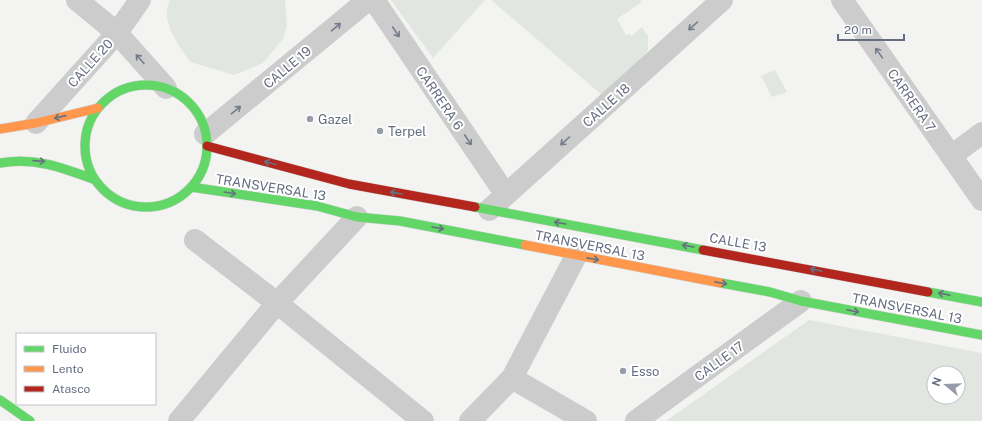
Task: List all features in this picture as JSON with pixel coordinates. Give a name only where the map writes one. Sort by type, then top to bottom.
[{"type":"main road","points":[[147,85],[166,88],[180,96],[192,106],[200,119],[206,140],[203,168],[191,187],[177,199],[159,206],[140,208],[122,203],[106,193],[93,179],[86,162],[84,143],[88,125],[98,108],[112,96],[129,88],[147,85]]},
{"type":"main road","points":[[0,129],[36,123],[98,108]]},
{"type":"main road","name":"TRANSVERSAL 13","points":[[206,140],[349,184],[490,210]]},
{"type":"main road","points":[[0,163],[13,160],[44,161],[93,179]]},
{"type":"main road","name":"TRANSVERSAL 13","points":[[191,187],[317,206],[357,217],[400,221],[576,256],[770,292],[801,301],[982,335]]},
{"type":"main road","name":"CALLE 13","points":[[490,210],[982,302]]},
{"type":"main road","points":[[0,400],[30,421]]},
{"type":"street","points":[[77,0],[117,33],[166,88]]},
{"type":"street","name":"CALLE 20","points":[[36,123],[117,33],[140,0]]},
{"type":"street","name":"CALLE 19","points":[[206,140],[368,0]]},
{"type":"street","name":"CARRERA 6","points":[[374,0],[506,195]]},
{"type":"street","name":"CALLE 18","points":[[490,210],[722,0]]},
{"type":"street","name":"CARRERA 7","points":[[842,0],[982,200]]},
{"type":"street","points":[[951,156],[982,134]]},
{"type":"street","points":[[179,421],[277,303],[357,217]]},
{"type":"street","points":[[195,240],[277,303],[422,421]]},
{"type":"street","points":[[470,421],[512,378],[576,256]]},
{"type":"street","name":"CALLE 17","points":[[636,421],[801,301]]},
{"type":"street","points":[[512,378],[586,421]]},
{"type":"shaded area","points":[[170,0],[285,0],[287,25],[283,39],[263,63],[234,75],[190,62],[176,40],[169,25],[167,8]]},
{"type":"shaded area","points":[[391,0],[485,0],[433,58]]},
{"type":"shaded area","points":[[491,0],[641,0],[642,2],[617,19],[626,35],[629,34],[631,36],[642,27],[648,36],[648,51],[603,96]]},
{"type":"shaded area","points":[[775,70],[787,92],[772,97],[761,76]]},
{"type":"shaded area","points":[[809,320],[982,353],[982,421],[666,421]]},
{"type":"traffic: fast","points":[[146,85],[158,86],[169,90],[180,95],[189,103],[197,112],[202,123],[206,134],[207,146],[206,158],[202,169],[197,180],[189,189],[180,197],[169,202],[158,206],[146,207],[134,206],[123,202],[112,197],[103,189],[95,180],[90,169],[86,158],[85,146],[86,134],[90,123],[95,112],[103,103],[112,95],[123,90],[134,86],[146,85]]},
{"type":"traffic: fast","points":[[0,163],[12,161],[36,162],[58,167],[93,179]]},
{"type":"traffic: fast","points":[[191,187],[317,206],[357,217],[400,221],[525,245]]},
{"type":"traffic: fast","points":[[475,207],[703,250]]},
{"type":"traffic: fast","points":[[721,283],[770,292],[801,301],[982,335]]},
{"type":"traffic: fast","points":[[928,292],[982,302]]},
{"type":"traffic: fast","points":[[0,400],[30,421]]},
{"type":"traffic: slow","points":[[0,129],[36,123],[98,108]]},
{"type":"traffic: slow","points":[[525,245],[721,283]]},
{"type":"traffic: jam","points":[[207,146],[349,184],[475,207]]},
{"type":"traffic: jam","points":[[703,250],[928,292]]},
{"type":"place","name":"Gazel","points":[[310,119]]},
{"type":"place","name":"Terpel","points":[[380,131]]},
{"type":"place","name":"Esso","points":[[623,371]]}]
